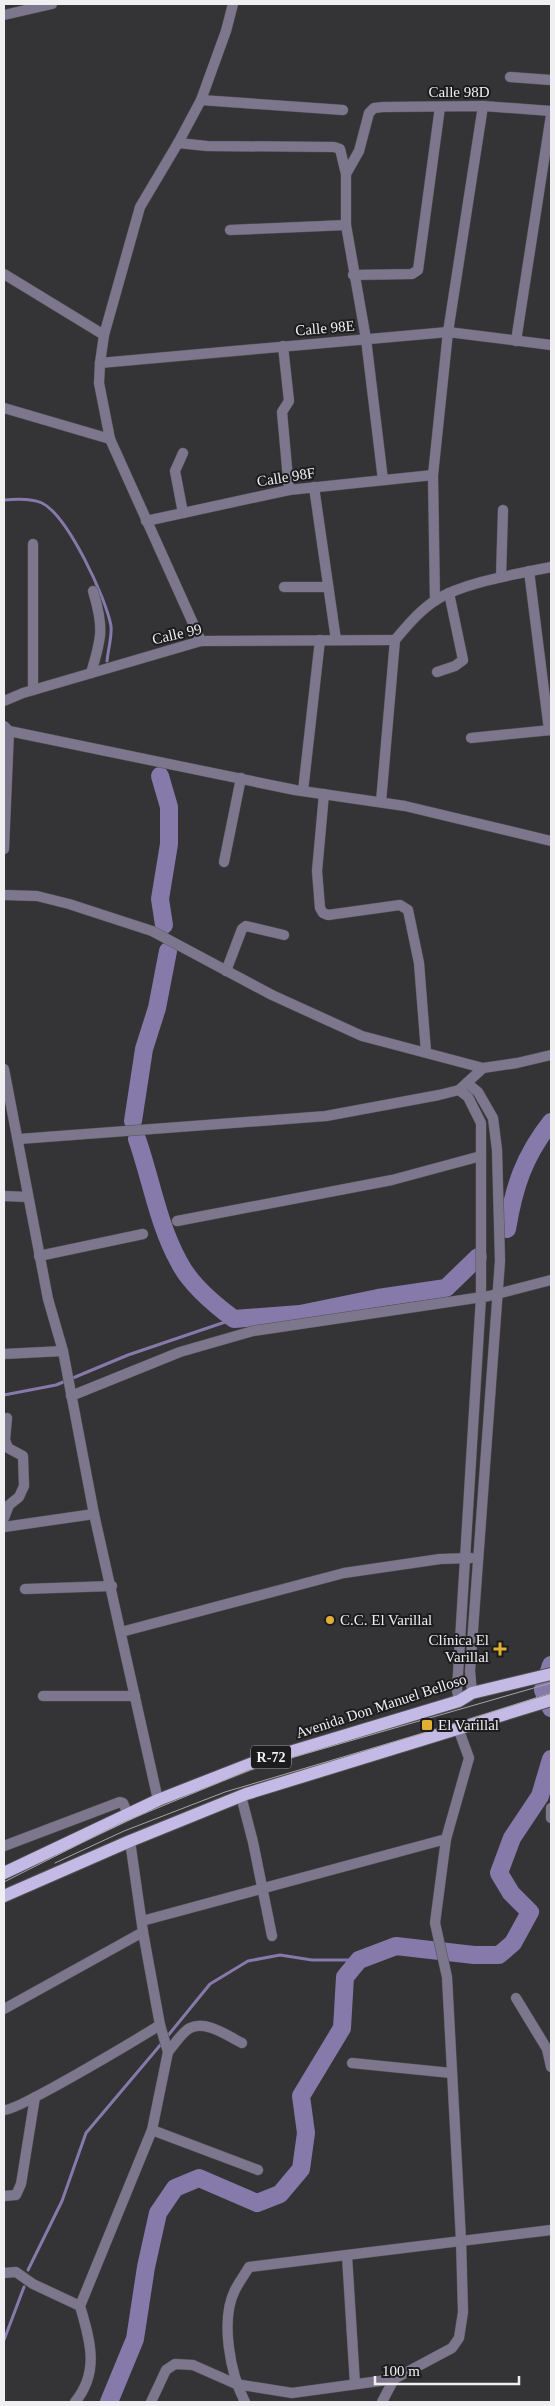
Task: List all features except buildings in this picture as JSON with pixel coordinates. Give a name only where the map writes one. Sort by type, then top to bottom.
[{"type":"main road","name":"Avenida Don Manuel Belloso","points":[[4,1873],[158,1800],[250,1764],[459,1701],[472,1694],[550,1674]]},
{"type":"main road","name":"R-72","points":[[4,1896],[130,1840],[241,1796],[551,1700]]},
{"type":"street","points":[[4,16],[52,4]]},
{"type":"street","points":[[200,641],[110,439],[100,383],[100,363],[104,335],[140,207],[201,100],[226,31],[233,4]]},
{"type":"street","points":[[510,77],[551,80]]},
{"type":"street","points":[[201,100],[343,110]]},
{"type":"street","points":[[435,601],[433,475],[448,332],[483,106]]},
{"type":"street","name":"Calle 98D","points":[[346,174],[358,151],[369,113],[374,108],[483,106],[551,111]]},
{"type":"street","points":[[353,275],[412,274],[418,270],[440,107]]},
{"type":"street","points":[[516,341],[551,115]]},
{"type":"street","points":[[178,143],[208,146],[334,147],[340,149],[346,174],[346,224],[353,275],[366,339],[383,480]]},
{"type":"street","points":[[230,230],[346,224]]},
{"type":"street","points":[[4,274],[104,335]]},
{"type":"street","name":"Calle 98E","points":[[100,363],[448,332],[551,345]]},
{"type":"street","points":[[283,346],[289,401],[282,412],[289,490]]},
{"type":"street","points":[[4,408],[110,439]]},
{"type":"street","points":[[183,453],[175,471],[183,513]]},
{"type":"street","name":"Calle 98F","points":[[146,521],[289,490],[433,475]]},
{"type":"street","points":[[314,487],[336,640]]},
{"type":"street","points":[[501,577],[503,510]]},
{"type":"street","points":[[33,544],[33,690]]},
{"type":"street","points":[[381,802],[395,640],[410,623],[435,601],[449,593],[501,577],[551,567]]},
{"type":"street","points":[[471,738],[550,730],[529,571]]},
{"type":"street","points":[[284,587],[328,587]]},
{"type":"street","points":[[91,673],[101,642],[101,619],[92,591]]},
{"type":"street","points":[[437,672],[455,666],[463,660],[449,593]]},
{"type":"street","points":[[303,791],[320,640]]},
{"type":"street","name":"Calle 99","points":[[4,701],[33,690],[200,641],[395,640]]},
{"type":"street","points":[[4,849],[7,729],[303,791],[404,806],[551,841]]},
{"type":"street","points":[[224,862],[241,778]]},
{"type":"street","points":[[324,794],[317,871],[320,908],[323,913],[328,915],[400,905],[408,910],[419,963],[426,1052]]},
{"type":"street","points":[[4,895],[37,896],[69,904],[152,931],[272,995],[362,1036],[483,1068],[517,1064],[551,1055]]},
{"type":"street","points":[[226,970],[242,929],[246,926],[284,934]]},
{"type":"street","points":[[19,1139],[326,1116],[463,1086],[483,1068]]},
{"type":"street","points":[[4,1069],[19,1139],[48,1299],[63,1351],[94,1514],[112,1586],[158,1800]]},
{"type":"street","points":[[459,1701],[457,1690],[482,1297],[481,1123],[463,1086]]},
{"type":"street","points":[[463,1086],[478,1092],[493,1118],[499,1196],[498,1293],[477,1557],[470,1671],[472,1694]]},
{"type":"street","points":[[4,1124],[15,1124]]},
{"type":"street","points":[[177,1221],[392,1180],[481,1156]]},
{"type":"street","points":[[4,1196],[28,1196]]},
{"type":"street","points":[[39,1256],[142,1234]]},
{"type":"street","points":[[71,1396],[180,1352],[253,1331],[482,1297],[551,1280]]},
{"type":"street","points":[[4,1354],[63,1351]]},
{"type":"street","points":[[4,1518],[10,1505],[19,1497],[24,1486],[23,1456],[8,1448],[5,1440],[7,1418]]},
{"type":"street","points":[[4,1527],[94,1514]]},
{"type":"street","points":[[121,1632],[344,1573],[440,1559],[477,1557]]},
{"type":"street","points":[[25,1589],[112,1586]]},
{"type":"street","points":[[43,1696],[135,1696]]},
{"type":"street","points":[[151,2402],[166,2370],[175,2364],[193,2365],[236,2384],[292,2393],[394,2379],[452,2348],[459,2338],[463,2312],[461,2240],[447,1977],[435,1923],[446,1839],[469,1758],[458,1728]]},
{"type":"street","points":[[241,1796],[272,1936]]},
{"type":"street","points":[[4,1846],[120,1802],[123,1803],[128,1814]]},
{"type":"street","points":[[551,1808],[551,1818]]},
{"type":"street","points":[[142,1921],[446,1839]]},
{"type":"street","points":[[74,2402],[80,2396],[90,2368],[91,2340],[80,2306],[152,2130],[167,2049],[143,1932],[130,1840]]},
{"type":"street","points":[[4,2009],[143,1932]]},
{"type":"street","points":[[516,1998],[547,2049],[551,2067]]},
{"type":"street","points":[[167,2049],[189,2028],[197,2026],[209,2027],[242,2043]]},
{"type":"street","points":[[4,2110],[9,2110],[35,2097],[162,2029]]},
{"type":"street","points":[[352,2063],[451,2073]]},
{"type":"street","points":[[4,2196],[16,2195],[21,2184],[35,2097]]},
{"type":"street","points":[[152,2130],[258,2170]]},
{"type":"street","points":[[245,2402],[236,2384],[227,2326],[234,2291],[249,2266],[347,2256],[551,2230]]},
{"type":"street","points":[[347,2256],[355,2384]]},
{"type":"street","points":[[4,2272],[16,2272],[33,2284],[80,2306]]},
{"type":"street","points":[[382,2402],[394,2379]]},
{"type":"waterway","points":[[4,500],[18,499],[42,503],[52,511],[74,540],[94,578],[108,613],[111,630],[107,661]]},
{"type":"waterway","points":[[160,776],[169,807],[169,844],[160,899],[164,925]]},
{"type":"waterway","points":[[133,1121],[144,1049],[157,1008],[168,951]]},
{"type":"waterway","points":[[507,1229],[513,1199],[522,1172],[534,1147],[551,1122]]},
{"type":"waterway","points":[[137,1139],[160,1217],[179,1262],[196,1286],[234,1319],[300,1314],[378,1298],[446,1288],[478,1257]]},
{"type":"waterway","points":[[4,1395],[56,1385],[128,1355],[234,1319]]},
{"type":"waterway","points":[[551,1665],[543,1690],[551,1708]]},
{"type":"waterway","points":[[109,2402],[135,2339],[146,2267],[158,2213],[175,2188],[199,2178],[257,2203],[280,2194],[301,2169],[306,2133],[301,2096],[342,2028],[345,1977],[359,1960],[396,1946],[474,1955],[499,1955],[513,1943],[530,1912],[511,1893],[499,1873],[512,1838],[540,1796],[551,1759]]},
{"type":"waterway","points":[[166,2038],[210,1984],[248,1961],[280,1955],[312,1960],[359,1960]]},
{"type":"waterway","points":[[28,2270],[62,2201],[86,2133],[162,2043]]},
{"type":"waterway","points":[[4,2340],[24,2287]]},
{"type":"tram line","points":[[4,1882],[119,1824],[249,1770],[551,1683]]},
{"type":"tram line","points":[[55,1863],[124,1831],[225,1792],[464,1721],[551,1693]]},
{"type":"place","name":"C.C. El Varillal","points":[[330,1620]]},
{"type":"place","name":"Clínica El Varillal","points":[[500,1649]]},
{"type":"place","name":"El Varillal","points":[[427,1725]]}]
